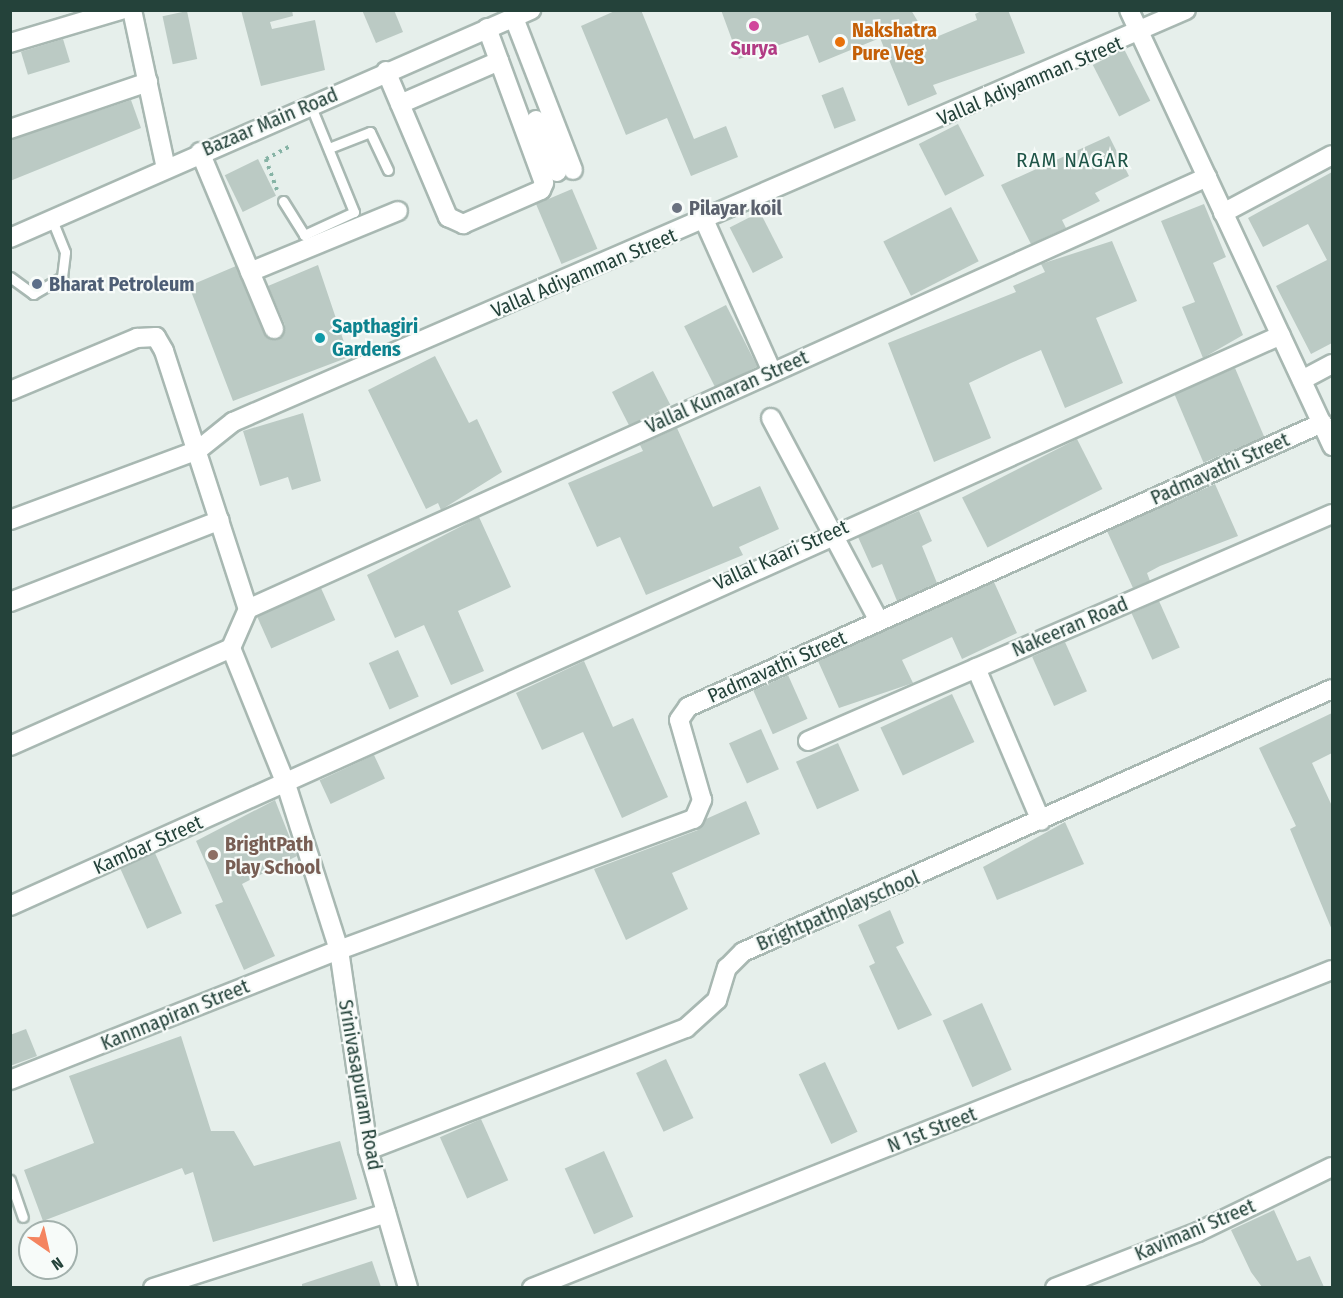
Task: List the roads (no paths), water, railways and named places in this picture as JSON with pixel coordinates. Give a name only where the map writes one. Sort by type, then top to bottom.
[{"type":"street","points":[[10,43],[122,10]]},
{"type":"street","points":[[132,10],[166,168]]},
{"type":"street","points":[[1129,10],[1332,446]]},
{"type":"street","name":"Vallal Adiyamman Street","points":[[10,520],[198,450],[233,422],[1140,34],[1186,10]]},
{"type":"street","points":[[386,71],[448,217],[464,224],[541,190],[544,183],[500,61],[507,20]]},
{"type":"street","points":[[507,20],[565,171]]},
{"type":"street","name":"Bazaar Main Road","points":[[10,238],[200,152],[507,20]]},
{"type":"street","points":[[400,104],[500,61]]},
{"type":"street","points":[[10,129],[147,82]]},
{"type":"street","points":[[200,152],[274,329]]},
{"type":"street","points":[[1224,213],[1332,155]]},
{"type":"street","name":"Vallal Kumaran Street","points":[[248,609],[1207,177]]},
{"type":"street","points":[[250,272],[398,211]]},
{"type":"street","points":[[705,222],[772,372]]},
{"type":"street","name":"Vallal Kaari Street","points":[[285,784],[831,533],[1281,334]]},
{"type":"street","points":[[10,391],[137,338],[156,337],[198,450],[248,609],[231,648],[10,746]]},
{"type":"street","points":[[1302,380],[1332,364]]},
{"type":"street","points":[[771,418],[879,621]]},
{"type":"street","name":"Padmavathi Street","points":[[339,950],[694,819],[702,800],[679,720],[682,712],[879,621],[1322,423]]},
{"type":"street","name":"Nakeeran Road","points":[[808,741],[1332,514]]},
{"type":"street","points":[[10,602],[220,520]]},
{"type":"street","name":"Srinivasapuram Road","points":[[231,648],[285,784],[339,950],[368,1150],[408,1287]]},
{"type":"street","points":[[976,668],[1041,821]]},
{"type":"street","name":"Brightpathplayschool","points":[[368,1150],[686,1028],[717,1000],[728,968],[743,952],[1041,821],[1332,689]]},
{"type":"street","name":"Kambar Street","points":[[10,906],[285,784]]},
{"type":"street","name":"Kannnapiran Street","points":[[10,1080],[339,950]]},
{"type":"street","name":"N 1st Street","points":[[531,1287],[1332,970]]},
{"type":"street","name":"Kavimani Street","points":[[1055,1287],[1198,1232],[1332,1167]]},
{"type":"street","points":[[153,1287],[386,1213]]},
{"type":"lane","points":[[283,201],[304,235],[354,212],[310,104]]},
{"type":"lane","points":[[329,148],[370,132],[388,170]]},
{"type":"lane","points":[[10,277],[33,294],[62,277],[65,252],[52,219]]},
{"type":"lane","points":[[10,1180],[23,1217]]},
{"type":"place","name":"Surya","points":[[754,26]]},
{"type":"place","name":"Nakshatra Pure Veg","points":[[840,42]]},
{"type":"place","name":"Pilayar koil","points":[[677,208]]},
{"type":"place","name":"Bharat Petroleum","points":[[37,284]]},
{"type":"place","name":"Sapthagiri Gardens","points":[[320,338]]},
{"type":"place","name":"BrightPath Play School","points":[[213,855]]},
{"type":"district","name":"RAM NAGAR","points":[[1073,160]]}]
